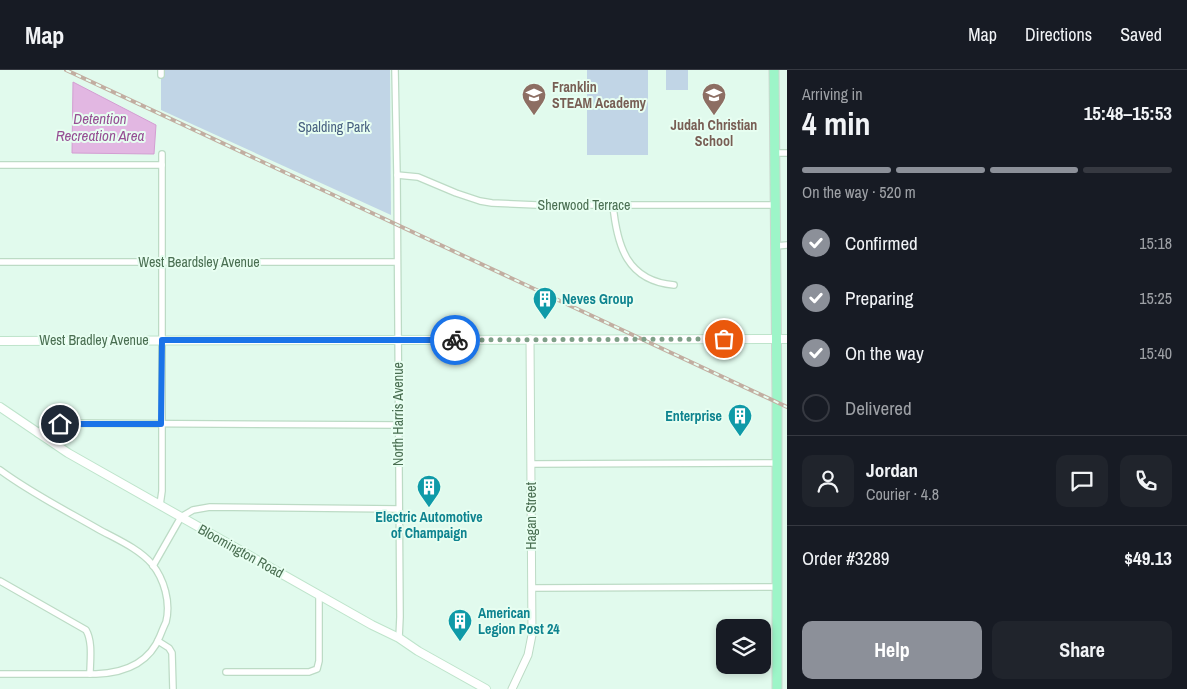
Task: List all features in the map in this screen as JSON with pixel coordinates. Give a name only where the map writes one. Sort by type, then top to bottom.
[{"type":"main road","points":[[774,70],[777,339],[777,689]]},
{"type":"main road","name":"West Bradley Avenue","points":[[0,341],[787,339]]},
{"type":"main road","name":"Bloomington Road","points":[[0,407],[68,453],[372,625],[399,638],[486,689]]},
{"type":"street","name":"North Harris Avenue","points":[[395,70],[399,638]]},
{"type":"street","points":[[775,153],[787,154]]},
{"type":"street","points":[[160,505],[162,491],[162,154]]},
{"type":"street","points":[[0,165],[162,165]]},
{"type":"street","name":"Sherwood Terrace","points":[[397,175],[418,177],[456,193],[492,203],[537,205],[776,205]]},
{"type":"street","points":[[613,205],[615,228],[628,260],[649,280],[661,284],[674,285]]},
{"type":"street","points":[[776,246],[787,245]]},
{"type":"street","name":"West Beardsley Avenue","points":[[0,262],[397,262]]},
{"type":"street","name":"Hagan Street","points":[[512,689],[531,646],[530,339]]},
{"type":"street","points":[[38,434],[43,428],[51,424],[398,425]]},
{"type":"street","points":[[531,464],[777,463]]},
{"type":"street","points":[[0,470],[35,494],[136,551],[153,566],[163,583],[167,602],[166,621],[158,641],[143,658],[128,668],[111,673],[90,674],[0,674]]},
{"type":"street","points":[[153,566],[181,517],[193,510],[210,507],[399,509]]},
{"type":"street","points":[[0,581],[86,630],[90,640],[90,674]]},
{"type":"street","points":[[532,588],[777,587]]},
{"type":"street","points":[[226,672],[309,672],[317,669],[319,661],[319,595]]},
{"type":"street","points":[[158,641],[169,648],[172,653],[173,689]]},
{"type":"green space","name":"Spalding Park","points":[[161,70],[390,70],[391,215],[161,110]]},
{"type":"green space","points":[[587,70],[648,70],[648,155],[587,155]]},
{"type":"green space","points":[[666,70],[688,70],[688,90],[666,90]]},
{"type":"water","name":"Detention Recreation Area","points":[[73,82],[156,125],[154,154],[72,153]]},
{"type":"railway","points":[[66,70],[787,407]]},
{"type":"way so far","points":[[455,340],[724,339]]},
{"type":"place","name":"Franklin STEAM Academy","points":[[534,116]]},
{"type":"place","name":"Judah Christian School","points":[[714,116]]},
{"type":"place","name":"Neves Group","points":[[545,320]]},
{"type":"place","name":"Enterprise","points":[[740,437]]},
{"type":"place","name":"Electric Automotive of Champaign","points":[[429,508]]},
{"type":"place","name":"American Legion Post 24","points":[[460,642]]},
{"type":"route","points":[[60,424],[161,424],[162,340],[455,340]]}]
